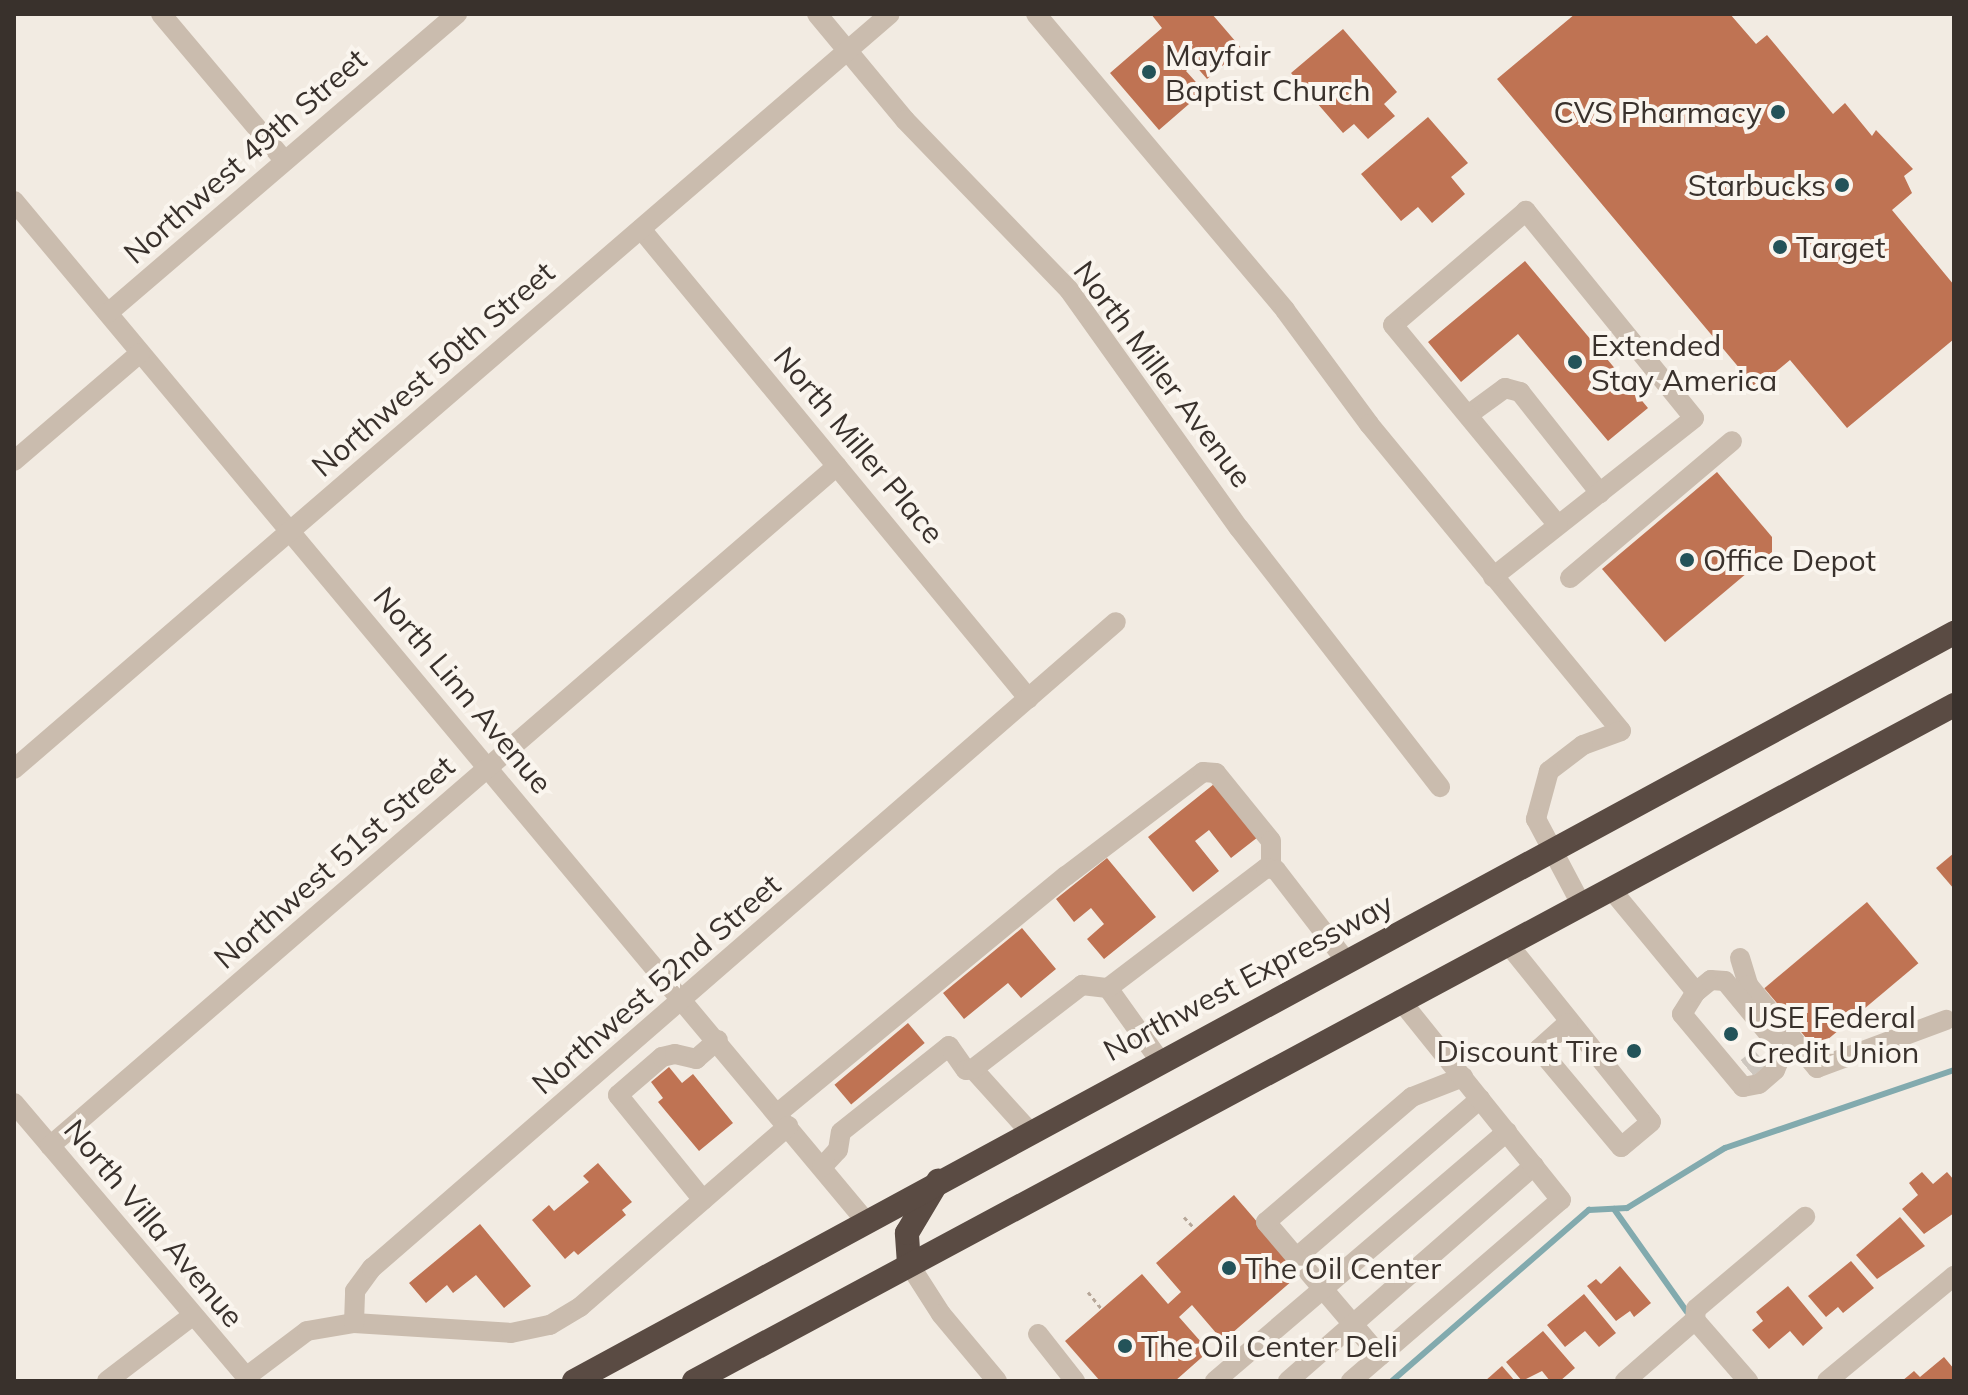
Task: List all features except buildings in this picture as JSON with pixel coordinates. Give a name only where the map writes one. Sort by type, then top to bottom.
[{"type":"highway","name":"Northwest Expressway","points":[[574,1381],[864,1219],[1954,633]]},
{"type":"highway","points":[[694,1381],[1954,705]]},
{"type":"highway","points":[[909,1264],[907,1233],[939,1179]]},
{"type":"street","points":[[161,14],[285,161]]},
{"type":"street","name":"Northwest 49th Street","points":[[108,313],[457,14]]},
{"type":"street","name":"North Miller Avenue","points":[[817,14],[935,152],[1069,290],[1239,528],[1440,787]]},
{"type":"street","name":"Northwest 50th Street","points":[[14,769],[890,14]]},
{"type":"street","points":[[1036,14],[1233,251],[1493,577],[1621,731],[1583,745],[1549,771],[1536,819],[1581,904]]},
{"type":"street","name":"North Linn Avenue","points":[[14,201],[685,999],[864,1219]]},
{"type":"street","points":[[1493,577],[1694,418],[1526,211],[1393,325],[1558,525]]},
{"type":"street","name":"North Miller Place","points":[[641,229],[1029,699]]},
{"type":"street","points":[[14,461],[140,353]]},
{"type":"street","points":[[1468,415],[1505,388],[1520,392],[1600,493]]},
{"type":"street","points":[[1570,578],[1732,441]]},
{"type":"street","name":"Northwest 51st Street","points":[[50,1146],[837,466]]},
{"type":"street","name":"Northwest 52nd Street","points":[[354,1323],[355,1291],[372,1268],[1116,622]]},
{"type":"street","points":[[248,1379],[307,1331],[354,1323],[511,1333],[550,1325],[580,1307],[703,1200],[783,1119],[1066,876],[1203,772],[1216,773],[1271,841],[1271,868],[1346,961]]},
{"type":"street","points":[[822,1167],[838,1150],[841,1132],[949,1046],[966,1070],[973,1069],[1082,985],[1108,988],[1271,868]]},
{"type":"street","points":[[1610,888],[1696,992]]},
{"type":"street","points":[[1508,944],[1568,1023],[1651,1122],[1621,1147],[1539,1049],[1568,1023]]},
{"type":"street","points":[[1740,958],[1748,985],[1817,1068],[1946,1020]]},
{"type":"street","points":[[1711,980],[1725,981],[1783,1051],[1775,1070],[1759,1084],[1750,1071],[1682,1014],[1696,992],[1711,980]]},
{"type":"street","points":[[1108,988],[1160,1061]]},
{"type":"street","points":[[1351,1381],[1561,1200],[1400,1000]]},
{"type":"street","points":[[703,1200],[618,1095],[662,1057],[675,1054],[696,1059],[718,1040]]},
{"type":"street","points":[[1750,1071],[1783,1051]]},
{"type":"street","points":[[973,1069],[1029,1131]]},
{"type":"street","points":[[1380,1356],[1266,1222],[1412,1097],[1463,1077]]},
{"type":"street","points":[[1297,1257],[1480,1099]]},
{"type":"street","name":"North Villa Avenue","points":[[17,1111],[248,1379]]},
{"type":"street","points":[[1215,1381],[1507,1132]]},
{"type":"street","points":[[1288,1381],[1534,1166]]},
{"type":"street","points":[[1625,1381],[1695,1320],[1696,1309],[1805,1217]]},
{"type":"street","points":[[909,1264],[941,1314],[997,1381]]},
{"type":"street","points":[[1827,1381],[1954,1276]]},
{"type":"street","points":[[107,1381],[192,1316]]},
{"type":"street","points":[[1695,1320],[1748,1381]]},
{"type":"street","points":[[1038,1334],[1075,1381]]},
{"type":"path","points":[[1184,1217],[1195,1229]]},
{"type":"path","points":[[1088,1292],[1102,1309]]},
{"type":"waterway","points":[[1392,1381],[1589,1210],[1627,1208],[1725,1148],[1954,1070]]},
{"type":"waterway","points":[[1614,1209],[1687,1312]]},
{"type":"tunnel","points":[[1747,1068],[1760,1057]]},
{"type":"place","name":"Mayfair Baptist Church","points":[[1149,72]]},
{"type":"place","name":"CVS Pharmacy","points":[[1778,112]]},
{"type":"place","name":"Starbucks","points":[[1842,185]]},
{"type":"place","name":"Target","points":[[1780,247]]},
{"type":"place","name":"Extended Stay America","points":[[1575,362]]},
{"type":"place","name":"Office Depot","points":[[1687,560]]},
{"type":"place","name":"USE Federal Credit Union","points":[[1731,1034]]},
{"type":"place","name":"Discount Tire","points":[[1634,1051]]},
{"type":"place","name":"The Oil Center","points":[[1229,1268]]},
{"type":"place","name":"The Oil Center Deli","points":[[1125,1346]]}]
